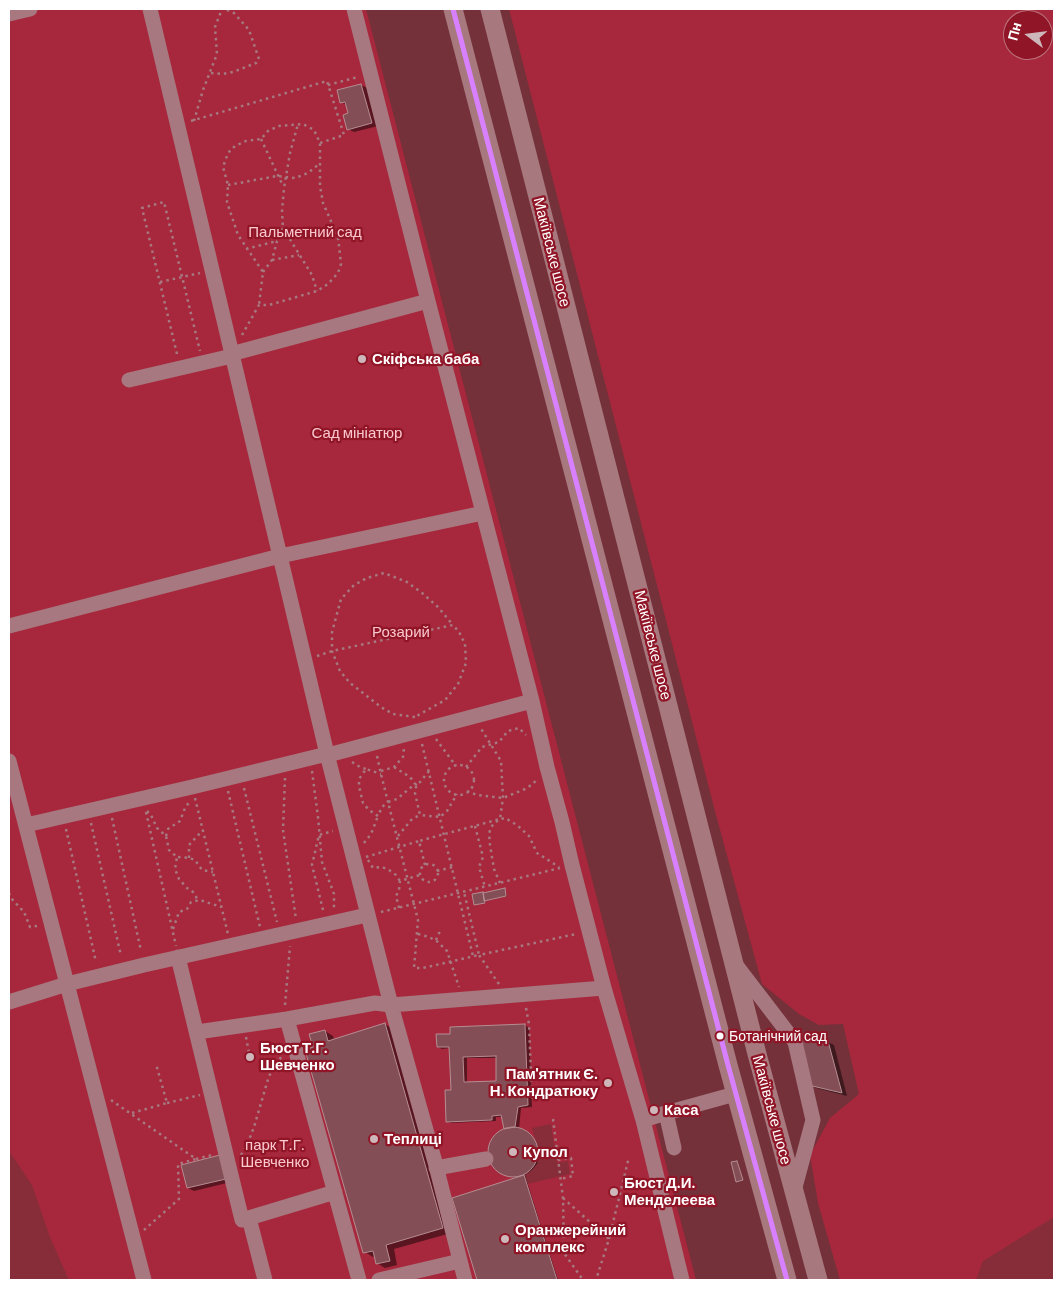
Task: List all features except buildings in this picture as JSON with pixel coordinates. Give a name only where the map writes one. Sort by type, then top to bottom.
[{"type":"main road","name":"Макіївське шосе","points":[[453,9],[736,1094],[787,1280]]},
{"type":"main road","name":"Макіївське шосе","points":[[490,9],[734,962],[818,1280]]},
{"type":"street","points":[[9,14],[30,9]]},
{"type":"street","points":[[150,9],[346,828],[359,860],[367,915],[436,1165],[465,1280]]},
{"type":"street","points":[[354,9],[532,701],[542,781],[562,822],[566,867],[589,931],[643,1120],[682,1280]]},
{"type":"street","points":[[129,380],[203,363],[428,301]]},
{"type":"street","points":[[9,626],[280,556],[483,512]]},
{"type":"street","points":[[26,824],[109,806],[145,804],[193,792],[225,778],[397,737],[421,725],[471,717],[532,701]]},
{"type":"street","points":[[9,761],[144,1280]]},
{"type":"street","points":[[11,999],[326,922],[367,915]]},
{"type":"street","points":[[178,957],[242,1220],[335,1192]]},
{"type":"street","points":[[734,962],[794,1042],[813,1120],[794,1191]]},
{"type":"street","points":[[197,1032],[285,1019],[375,1002],[391,1005],[604,988]]},
{"type":"street","points":[[285,1019],[359,1280]]},
{"type":"street","points":[[643,1120],[736,1094]]},
{"type":"street","points":[[666,1113],[674,1148]]},
{"type":"street","points":[[436,1165],[486,1159]]},
{"type":"street","points":[[249,1218],[265,1280]]},
{"type":"street","points":[[379,1280],[460,1261]]},
{"type":"path","points":[[194,121],[203,90],[217,54],[215,27],[224,9],[234,13],[249,30],[259,59],[256,64],[233,72],[211,73]]},
{"type":"path","points":[[328,85],[370,74]]},
{"type":"path","points":[[178,126],[327,81],[344,135],[320,143]]},
{"type":"path","points":[[298,124],[284,188],[283,228],[312,275],[317,291]]},
{"type":"path","points":[[259,305],[269,305],[317,291],[328,284],[338,273],[341,264],[338,236],[323,203],[320,186],[320,143],[314,130],[303,124],[279,126],[268,131],[261,139],[246,141],[235,146],[228,153],[223,167],[228,185],[227,202],[238,236],[263,272]]},
{"type":"path","points":[[261,139],[284,188]]},
{"type":"path","points":[[228,185],[277,176],[295,178],[308,174],[319,164]]},
{"type":"path","points":[[181,368],[142,208],[164,202],[203,363]]},
{"type":"path","points":[[232,355],[259,305],[263,272],[272,260],[283,228]]},
{"type":"path","points":[[246,249],[277,241]]},
{"type":"path","points":[[272,260],[299,255]]},
{"type":"path","points":[[160,282],[212,270]]},
{"type":"path","points":[[421,725],[458,684],[466,663],[465,644],[459,632],[438,607],[407,582],[384,573],[367,578],[354,585],[341,599],[332,632],[332,651],[340,671],[381,707],[421,725],[456,766]]},
{"type":"path","points":[[332,651],[453,625]]},
{"type":"path","points":[[471,717],[485,734],[502,761],[503,798],[500,818],[493,824],[489,833],[494,869],[500,883]]},
{"type":"path","points":[[421,725],[440,817],[473,956]]},
{"type":"path","points":[[466,767],[482,747],[499,742],[508,731],[519,728],[529,741]]},
{"type":"path","points":[[378,816],[363,803],[359,779],[366,769],[381,772],[394,767],[403,758],[404,748],[397,737]]},
{"type":"path","points":[[374,743],[418,920],[414,968],[423,968],[589,931]]},
{"type":"path","points":[[311,757],[322,862],[334,894],[334,906],[326,922]]},
{"type":"path","points":[[282,764],[285,777],[282,830],[289,932],[285,1019]]},
{"type":"path","points":[[467,791],[473,781],[471,771],[466,767],[456,766],[449,768],[444,781],[448,790],[457,794],[467,791],[477,795],[503,798],[542,781],[534,772]]},
{"type":"path","points":[[394,767],[416,784]]},
{"type":"path","points":[[359,860],[363,844],[371,834],[382,807],[388,802],[397,799],[430,771]]},
{"type":"path","points":[[241,775],[289,932]]},
{"type":"path","points":[[225,778],[263,938]]},
{"type":"path","points":[[416,784],[415,794],[420,815]]},
{"type":"path","points":[[193,792],[230,945]]},
{"type":"path","points":[[193,792],[180,821],[168,829],[166,836],[169,850],[177,857],[195,860],[202,870],[213,872]]},
{"type":"path","points":[[397,837],[412,819],[420,815],[432,818],[440,817],[447,811],[457,794]]},
{"type":"path","points":[[145,804],[157,828],[166,836]]},
{"type":"path","points":[[145,804],[178,957]]},
{"type":"path","points":[[109,806],[144,965]]},
{"type":"path","points":[[89,811],[124,970]]},
{"type":"path","points":[[63,817],[100,976]]},
{"type":"path","points":[[359,860],[399,846],[505,818],[517,824],[529,836],[537,853],[566,867]]},
{"type":"path","points":[[474,826],[483,857],[478,867],[485,887]]},
{"type":"path","points":[[319,835],[346,828]]},
{"type":"path","points":[[189,858],[189,846],[203,830]]},
{"type":"path","points":[[319,835],[312,865],[326,922]]},
{"type":"path","points":[[420,841],[425,865]]},
{"type":"path","points":[[177,857],[176,869],[179,880],[193,892],[198,900]]},
{"type":"path","points":[[359,860],[371,862],[373,868],[382,867],[396,875],[400,881],[396,896],[400,908]]},
{"type":"path","points":[[420,875],[424,880],[432,882],[436,879],[437,871],[434,866],[425,865]]},
{"type":"path","points":[[420,875],[425,865]]},
{"type":"path","points":[[437,871],[453,867]]},
{"type":"path","points":[[367,915],[566,867]]},
{"type":"path","points":[[400,881],[420,875]]},
{"type":"path","points":[[464,892],[479,955],[507,995]]},
{"type":"path","points":[[9,893],[10,897],[24,912],[30,928],[51,922]]},
{"type":"path","points":[[172,931],[179,912],[187,909],[191,902],[198,900],[221,906]]},
{"type":"path","points":[[436,940],[439,933]]},
{"type":"path","points":[[418,934],[436,940],[447,951],[463,998]]},
{"type":"path","points":[[523,995],[529,1024],[532,1099]]},
{"type":"path","points":[[229,1165],[238,1160],[247,1145],[269,1076],[276,1062],[293,1042]]},
{"type":"path","points":[[156,1064],[167,1104]]},
{"type":"path","points":[[132,1113],[212,1093]]},
{"type":"path","points":[[96,1098],[105,1096],[196,1159],[178,1164],[179,1199],[133,1240]]},
{"type":"path","points":[[553,1119],[563,1198],[564,1253],[583,1280]]},
{"type":"path","points":[[596,1280],[609,1239],[629,1157]]},
{"type":"path","points":[[558,1162],[571,1158],[573,1176],[561,1177]]},
{"type":"path","points":[[563,1198],[609,1239]]},
{"type":"green space","points":[[9,9],[366,9],[696,1280],[9,1280]]},
{"type":"green space","points":[[509,9],[1054,9],[1054,1280],[840,1280],[818,1203],[810,1155],[830,1118],[859,1094],[843,1024],[819,1025],[799,1014],[762,984],[716,815]]},
{"type":"shaded area","points":[[551,1124],[557,1163],[568,1161],[570,1174],[527,1184],[524,1175],[531,1170],[538,1156],[532,1128]]},
{"type":"shaded area","points":[[9,1151],[32,1185],[50,1237],[69,1280],[9,1280]]},
{"type":"shaded area","points":[[1054,1217],[1054,1280],[976,1280],[983,1261]]},
{"type":"transit line","points":[[453,9],[728,1065],[787,1280]]},
{"type":"place","name":"Скіфська баба","points":[[362,359]]},
{"type":"place","name":"Ботанічний сад","points":[[720,1036]]},
{"type":"place","name":"Бюст Т.Г. Шевченко","points":[[250,1057]]},
{"type":"place","name":"Пам'ятник Є. Н. Кондратюку","points":[[608,1083]]},
{"type":"place","name":"Каса","points":[[654,1110]]},
{"type":"place","name":"Теплиці","points":[[374,1139]]},
{"type":"place","name":"Купол","points":[[513,1152]]},
{"type":"place","name":"Бюст Д.И. Менделеева","points":[[614,1192]]},
{"type":"place","name":"Оранжерейний комплекс","points":[[505,1239]]},
{"type":"park label","name":"Пальметний сад","points":[[305,232]]},
{"type":"park label","name":"Сад мініатюр","points":[[357,433]]},
{"type":"park label","name":"Розарий","points":[[401,632]]},
{"type":"park label","name":"парк Т.Г. Шевченко","points":[[275,1154]]}]
